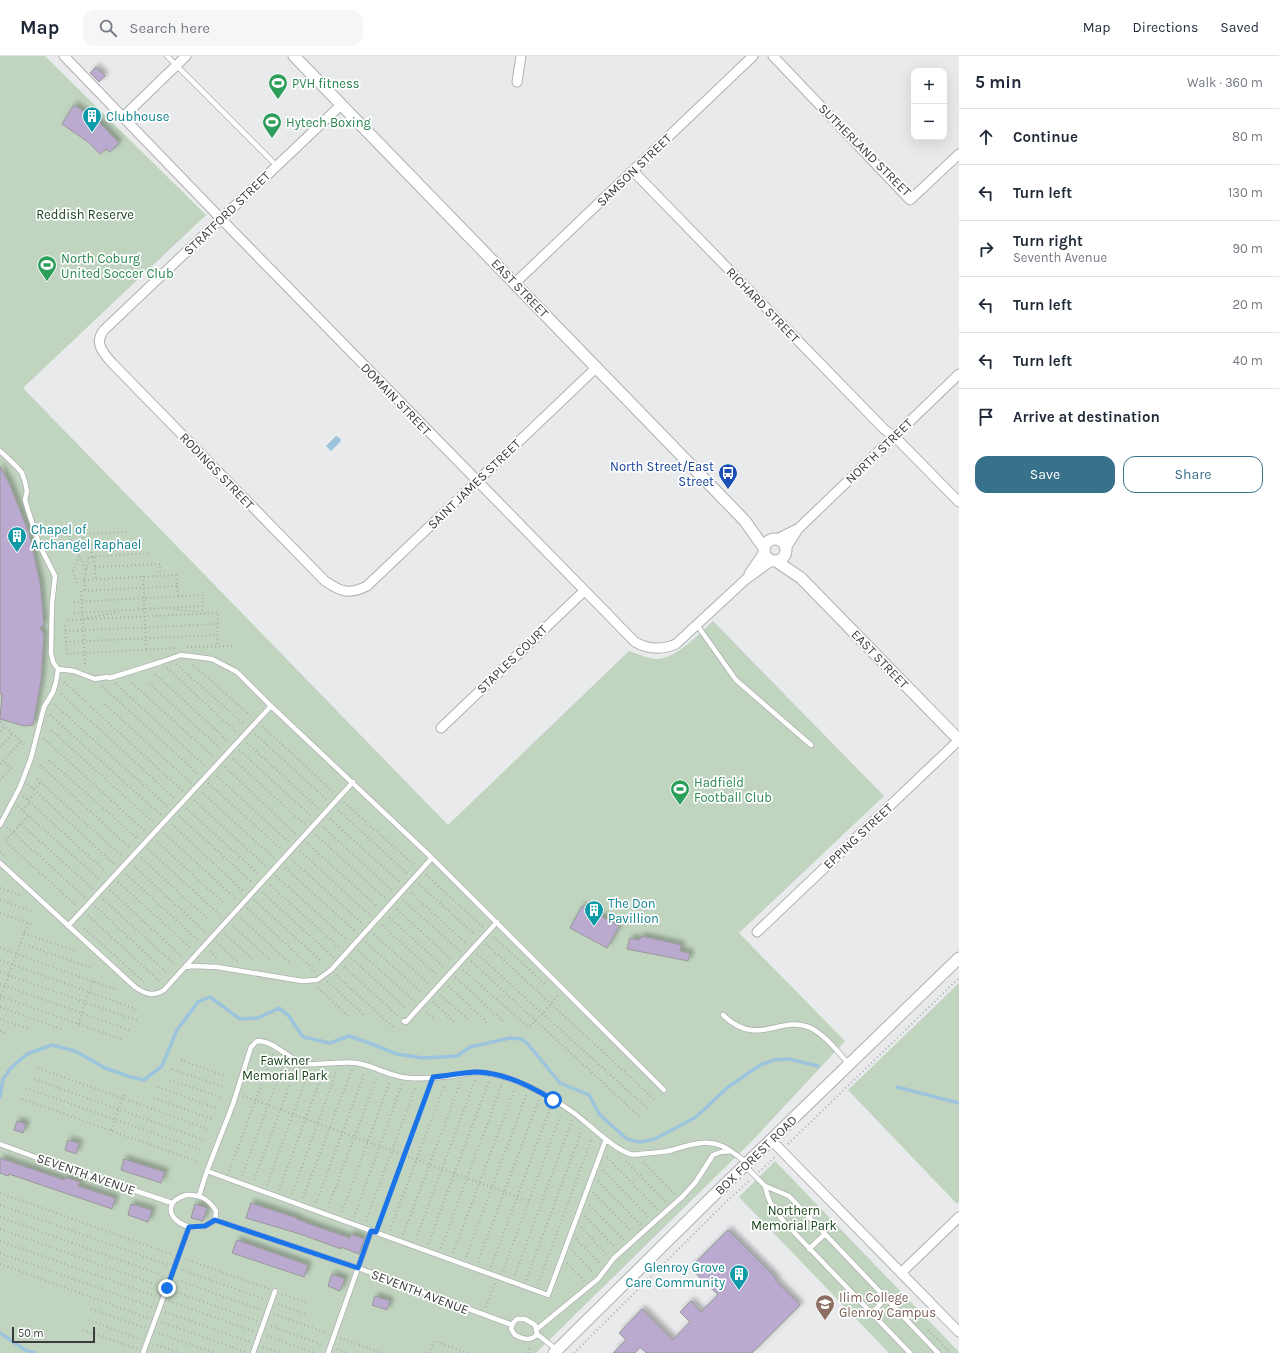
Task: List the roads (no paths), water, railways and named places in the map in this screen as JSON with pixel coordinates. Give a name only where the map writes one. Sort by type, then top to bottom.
[{"type":"street","name":"DOMAIN STREET","points":[[64,56],[221,220],[626,635],[635,642],[647,648],[662,649],[676,644],[769,556]]},
{"type":"street","points":[[122,117],[186,56]]},
{"type":"street","name":"EAST STREET","points":[[294,56],[745,521],[769,556],[801,578],[959,740]]},
{"type":"street","points":[[517,82],[521,56]]},
{"type":"street","name":"SAMSON STREET","points":[[515,283],[753,56]]},
{"type":"street","name":"SUTHERLAND STREET","points":[[773,56],[910,200],[959,154]]},
{"type":"street","name":"STRATFORD STREET","points":[[99,340],[104,330],[341,105]]},
{"type":"street","name":"RICHARD STREET","points":[[633,171],[885,430],[894,436],[959,502]]},
{"type":"street","name":"RODINGS STREET","points":[[99,340],[101,350],[113,364],[314,570],[335,588],[346,592]]},
{"type":"street","name":"SAINT JAMES STREET","points":[[346,592],[354,591],[367,586],[597,367]]},
{"type":"street","name":"NORTH STREET","points":[[786,550],[798,528],[959,374]]},
{"type":"street","name":"EAST STREET","points":[[745,521],[774,539]]},
{"type":"street","name":"NORTH STREET","points":[[774,539],[798,528]]},
{"type":"street","points":[[774,539],[782,542],[786,550],[782,558],[769,556],[767,542],[774,539]]},
{"type":"street","name":"EAST STREET","points":[[786,550],[801,578]]},
{"type":"street","name":"STAPLES COURT","points":[[441,728],[584,591]]},
{"type":"street","name":"EPPING STREET","points":[[757,932],[959,740]]},
{"type":"street","name":"BOX FOREST ROAD","points":[[556,1351],[746,1164],[959,958]]},
{"type":"street","points":[[771,1140],[959,1332]]},
{"type":"street","points":[[901,1273],[959,1217]]},
{"type":"lane","points":[[167,56],[277,166]]},
{"type":"lane","points":[[0,451],[22,473],[27,491],[25,500],[28,510],[39,544],[55,576],[52,604],[51,653],[53,662],[58,668],[74,671],[94,679],[110,678],[181,654],[212,659],[237,672],[432,858],[664,1090]]},
{"type":"lane","points":[[697,625],[736,680],[811,745]]},
{"type":"lane","points":[[0,825],[23,780],[44,709],[55,687],[58,668]]},
{"type":"lane","points":[[68,926],[271,706]]},
{"type":"lane","points":[[0,863],[136,987],[144,993],[153,994],[161,992],[184,968],[353,782]]},
{"type":"lane","points":[[184,968],[198,966],[302,981],[317,980],[331,970],[432,858]]},
{"type":"lane","points":[[404,1021],[406,1022],[497,922]]},
{"type":"lane","points":[[723,1015],[736,1025],[745,1029],[756,1031],[792,1025],[801,1025],[810,1028],[818,1032],[849,1064]]},
{"type":"lane","points":[[199,1196],[236,1094],[251,1047],[257,1042],[263,1041],[276,1046],[298,1061],[307,1064],[354,1063],[405,1077],[433,1077],[478,1072],[492,1074],[529,1087],[564,1106],[621,1150],[635,1154],[672,1150],[682,1146],[702,1143],[717,1144],[731,1151],[746,1164],[765,1186],[788,1196],[938,1353]]},
{"type":"lane","points":[[207,1171],[548,1295],[606,1139]]},
{"type":"lane","name":"SEVENTH AVENUE","points":[[0,1144],[172,1203]]},
{"type":"lane","points":[[556,1351],[537,1331],[533,1323],[525,1319],[517,1319],[512,1325],[512,1332],[520,1338],[526,1340],[532,1339],[537,1331],[556,1312],[590,1286],[612,1260],[680,1199],[695,1183],[713,1155],[731,1151]]},
{"type":"lane","points":[[765,1186],[768,1200],[774,1211],[910,1353]]},
{"type":"lane","points":[[186,1195],[202,1197],[213,1206],[216,1211],[215,1220],[205,1226],[189,1227],[174,1218],[171,1209],[172,1203],[177,1198],[186,1195]]},
{"type":"lane","name":"SEVENTH AVENUE","points":[[215,1220],[358,1268],[512,1325]]},
{"type":"lane","points":[[144,1352],[189,1227]]},
{"type":"lane","points":[[328,1353],[358,1268],[373,1231]]},
{"type":"lane","points":[[809,1249],[824,1234]]},
{"type":"lane","points":[[253,1353],[275,1291]]},
{"type":"lane","points":[[872,1313],[886,1298]]},
{"type":"water","points":[[336,436],[341,439],[341,441],[331,451],[326,446]]},
{"type":"waterway","points":[[0,1097],[3,1079],[11,1068],[27,1054],[52,1045],[75,1051],[105,1068],[144,1080],[162,1066],[177,1030],[198,1002],[210,997],[240,1019],[258,1018],[279,1008],[288,1015],[303,1037],[330,1043],[349,1036],[397,1054],[423,1058],[457,1056],[470,1047],[510,1038],[521,1039],[527,1043],[560,1083],[589,1095],[600,1115],[627,1139],[640,1142],[655,1139],[696,1117],[727,1088],[760,1065],[774,1060],[789,1059],[818,1066]]},
{"type":"waterway","points":[[897,1087],[959,1103]]},
{"type":"waterway","points":[[0,1333],[25,1350],[35,1353]]},
{"type":"place","name":"PVH fitness","points":[[278,100]]},
{"type":"place","name":"Clubhouse","points":[[92,133]]},
{"type":"place","name":"Hytech Boxing","points":[[272,139]]},
{"type":"place","name":"North Coburg United Soccer Club","points":[[47,282]]},
{"type":"place","name":"North Street/East Street","points":[[728,490]]},
{"type":"place","name":"Chapel of Archangel Raphael","points":[[17,553]]},
{"type":"place","name":"Hadfield Football Club","points":[[680,806]]},
{"type":"place","name":"The Don Pavillion","points":[[594,927]]},
{"type":"place","name":"Glenroy Grove Care Community","points":[[739,1291]]},
{"type":"place","name":"Ilim College Glenroy Campus","points":[[825,1321]]},
{"type":"park label","name":"Reddish Reserve","points":[[85,214]]},
{"type":"park label","name":"Fawkner Memorial Park","points":[[285,1068]]},
{"type":"park label","name":"Northern Memorial Park","points":[[794,1218]]}]
